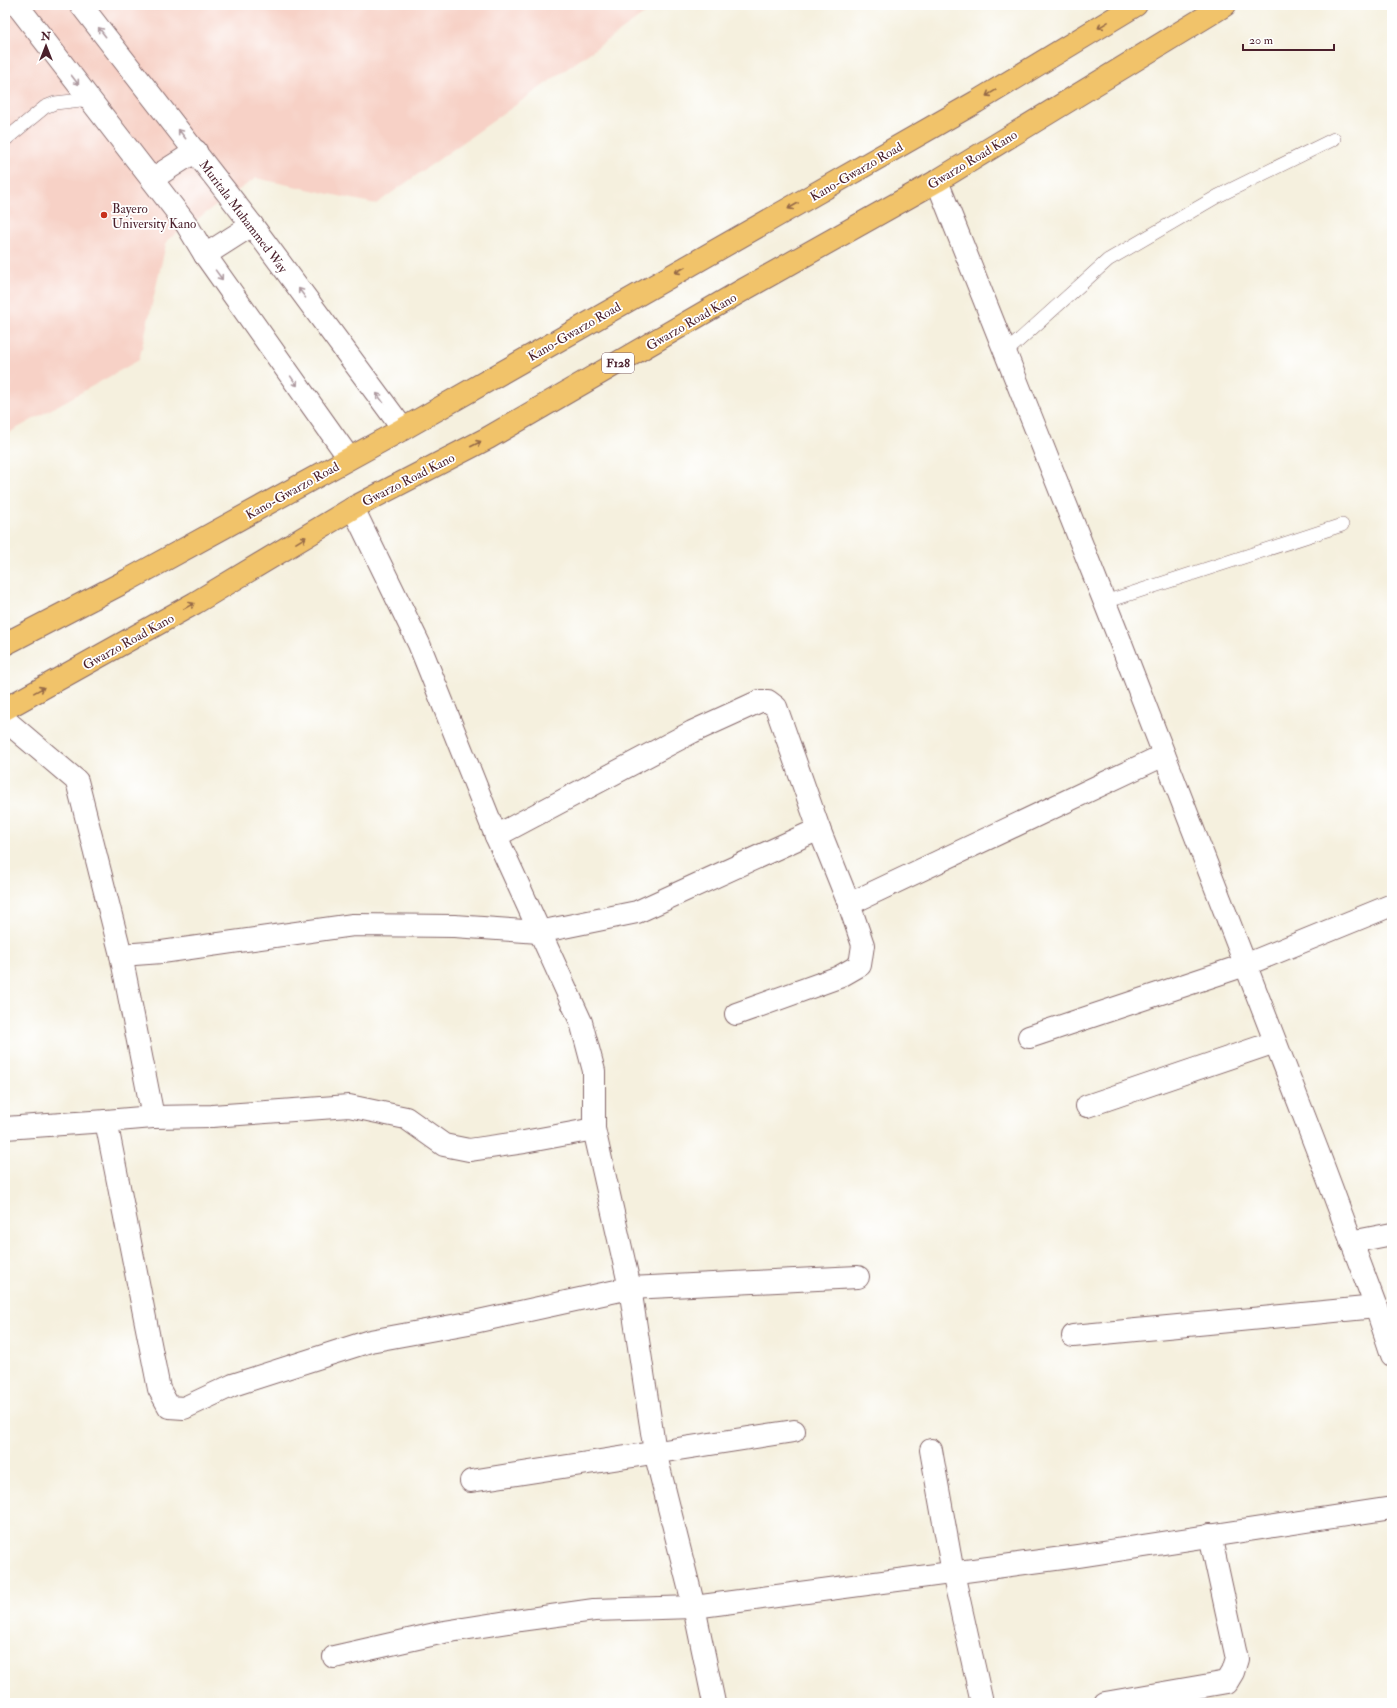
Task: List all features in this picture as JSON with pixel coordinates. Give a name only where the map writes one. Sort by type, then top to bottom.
[{"type":"main road","name":"Kano-Gwarzo Road","points":[[5,644],[128,580],[403,429],[976,102],[1136,5]]},
{"type":"main road","name":"Gwarzo Road Kano","points":[[5,709],[195,603],[353,508],[488,438],[743,290],[937,181],[1225,5]]},
{"type":"street","points":[[17,5],[187,226],[205,255],[349,458]]},
{"type":"street","name":"Muritala Muhammed Way","points":[[81,5],[196,152],[403,429]]},
{"type":"street","points":[[152,179],[196,152]]},
{"type":"street","points":[[937,181],[1105,602],[1275,1042],[1376,1307],[1392,1355]]},
{"type":"street","points":[[205,255],[252,226]]},
{"type":"street","points":[[353,508],[419,644],[496,836],[581,1022],[594,1071],[594,1129],[630,1288],[655,1452],[694,1607],[714,1703]]},
{"type":"street","points":[[496,836],[692,732],[760,701],[768,701],[776,707],[818,829],[849,904],[863,945],[860,965],[839,977],[736,1014]]},
{"type":"street","points":[[5,720],[77,781],[121,955],[153,1117]]},
{"type":"street","points":[[849,904],[1164,755]]},
{"type":"street","points":[[121,955],[162,952],[353,924],[454,926],[539,932],[637,912],[818,829]]},
{"type":"street","points":[[1029,1037],[1245,965],[1392,905]]},
{"type":"street","points":[[1087,1106],[1275,1042]]},
{"type":"street","points":[[5,1128],[153,1117],[212,1116],[349,1106],[406,1118],[444,1145],[469,1150],[524,1142],[594,1129]]},
{"type":"street","points":[[106,1121],[158,1388],[169,1407],[184,1408],[233,1385],[370,1341],[474,1322],[630,1288],[858,1277]]},
{"type":"street","points":[[1351,1242],[1392,1234]]},
{"type":"street","points":[[1073,1336],[1376,1307]]},
{"type":"street","points":[[471,1481],[794,1431]]},
{"type":"street","points":[[930,1450],[953,1573],[982,1703]]},
{"type":"street","points":[[334,1657],[444,1632],[521,1620],[594,1610],[694,1607],[953,1573],[1392,1508]]},
{"type":"street","points":[[1105,1703],[1227,1682],[1233,1672],[1237,1659],[1210,1536]]},
{"type":"lane","points":[[5,139],[44,107],[55,103],[90,99]]},
{"type":"lane","points":[[1005,353],[1108,260],[1218,196],[1334,139]]},
{"type":"lane","points":[[1105,602],[1342,525]]},
{"type":"shaded area","name":"Bayero University Kano","points":[[5,5],[657,5],[376,204],[256,178],[167,240],[139,360],[5,435]]},
{"type":"place","name":"Bayero University Kano","points":[[104,215]]}]
